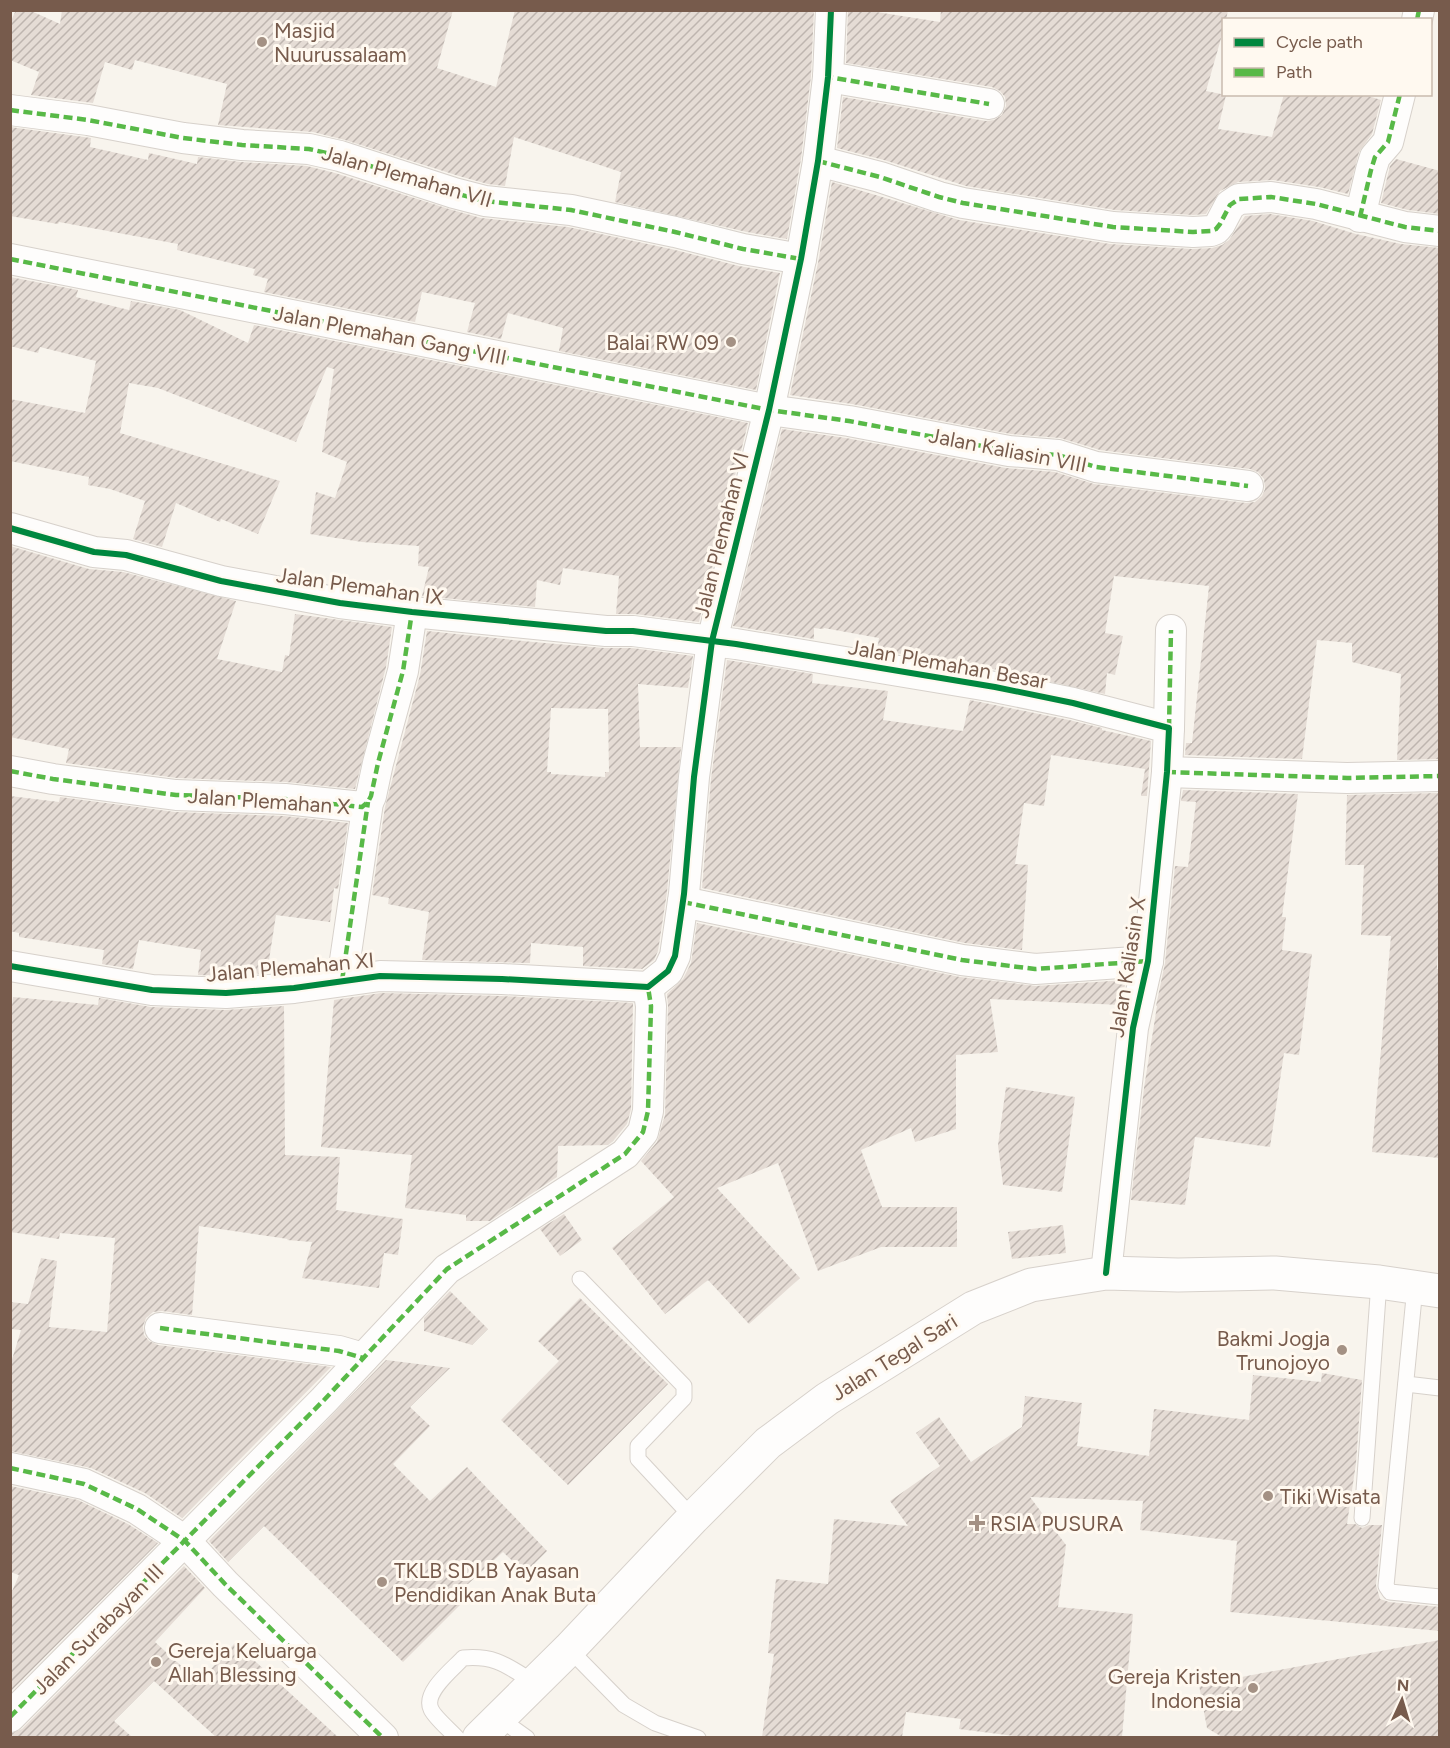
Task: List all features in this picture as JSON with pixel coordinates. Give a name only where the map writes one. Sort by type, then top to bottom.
[{"type":"street","name":"Jalan Plemahan VI","points":[[648,987],[668,970],[675,956],[694,777],[712,641],[769,410],[801,259],[818,161],[828,77],[831,10]]},
{"type":"street","points":[[828,77],[989,104]]},
{"type":"street","points":[[1360,217],[1375,157],[1388,142],[1400,96]]},
{"type":"street","name":"Jalan Plemahan VII","points":[[10,110],[88,120],[183,138],[242,145],[309,149],[340,156],[485,201],[571,210],[743,249],[801,259]]},
{"type":"street","points":[[818,161],[880,177],[963,203],[1113,227],[1211,231],[1220,224],[1233,201],[1270,197],[1316,204],[1405,227],[1440,231]]},
{"type":"street","name":"Jalan Plemahan Gang VIII","points":[[10,259],[769,410]]},
{"type":"street","name":"Jalan Kaliasin VIII","points":[[769,410],[849,421],[1009,451],[1058,455],[1096,467],[1248,486]]},
{"type":"street","name":"Jalan Plemahan IX","points":[[10,528],[94,552],[126,555],[221,581],[340,603],[606,631],[633,631],[712,641]]},
{"type":"street","name":"Jalan Plemahan X","points":[[10,771],[176,795],[285,799],[362,807],[368,802],[403,671],[412,612]]},
{"type":"street","points":[[1171,630],[1169,728],[1178,772],[1347,778],[1440,776]]},
{"type":"street","name":"Jalan Plemahan Besar","points":[[712,641],[995,687],[1073,703],[1169,728]]},
{"type":"street","name":"Jalan Kaliasin X","points":[[1106,1273],[1133,1028],[1148,961],[1178,772]]},
{"type":"street","points":[[342,981],[368,802]]},
{"type":"street","points":[[682,902],[962,960],[1035,969],[1148,961]]},
{"type":"street","name":"Jalan Plemahan XI","points":[[10,966],[152,990],[226,993],[380,976],[502,979],[648,987]]},
{"type":"street","name":"Jalan Surabayan III","points":[[10,1717],[185,1541],[447,1269],[625,1154],[643,1132],[648,1111],[651,1006],[648,987]]},
{"type":"street","name":"Jalan Tegal Sari","points":[[489,1728],[569,1649],[693,1518],[768,1443],[827,1399],[972,1308],[1031,1285],[1106,1273],[1178,1275],[1275,1273],[1379,1282],[1427,1289]]},
{"type":"street","points":[[160,1328],[339,1351],[363,1358]]},
{"type":"street","points":[[10,1468],[84,1484],[137,1509],[185,1541],[241,1600],[383,1737]]},
{"type":"lane","points":[[580,1279],[684,1386],[684,1398],[638,1446],[637,1452],[638,1459],[693,1518]]},
{"type":"lane","points":[[1362,1518],[1379,1282]]},
{"type":"lane","points":[[1427,1289],[1406,1384],[1386,1586],[1390,1592],[1440,1597]]},
{"type":"lane","points":[[1406,1384],[1440,1388]]},
{"type":"lane","points":[[569,1649],[624,1705],[655,1724],[698,1737]]},
{"type":"lane","points":[[457,1737],[430,1709],[429,1701],[434,1688],[463,1658],[480,1656],[497,1660],[534,1683]]},
{"type":"lane","points":[[489,1728],[527,1737]]},
{"type":"building","points":[[16,10],[29,10],[60,24],[62,10],[453,10],[437,68],[496,87],[515,10],[814,10],[811,76],[801,159],[787,239],[615,202],[621,172],[514,137],[505,186],[459,176],[313,132],[218,125],[227,84],[135,60],[132,70],[105,62],[93,103],[31,95],[39,72],[10,60],[10,23]]},
{"type":"building","points":[[848,10],[864,10],[940,22],[941,10],[1228,10],[1226,18],[1222,18],[1222,35],[1206,91],[1226,96],[1218,129],[1272,137],[1283,96],[1368,96],[1381,100],[1372,134],[1359,152],[1348,194],[1273,180],[1238,182],[1220,191],[1206,214],[1115,210],[966,186],[837,148],[843,97],[986,121],[994,120],[1002,115],[1006,106],[1005,97],[992,87],[846,63]]},
{"type":"building","points":[[10,127],[91,138],[90,147],[148,160],[149,153],[197,164],[198,157],[307,166],[481,218],[568,227],[739,266],[780,273],[756,390],[559,351],[563,328],[508,313],[501,339],[467,332],[475,303],[422,292],[415,322],[264,292],[268,279],[253,275],[255,269],[177,250],[178,244],[59,222],[58,224],[10,216]]},
{"type":"building","points":[[1396,159],[1440,171],[1440,214],[1408,210],[1381,203],[1390,166]]},
{"type":"building","points":[[832,182],[959,220],[1110,244],[1212,248],[1229,240],[1245,216],[1270,214],[1313,221],[1401,244],[1440,248],[1440,759],[1397,760],[1401,674],[1352,662],[1352,643],[1317,640],[1302,759],[1185,755],[1186,743],[1192,743],[1209,586],[1114,576],[1105,633],[1123,636],[1115,675],[1107,673],[1105,694],[998,670],[877,650],[879,638],[814,628],[814,639],[733,626],[782,429],[846,438],[1006,468],[1055,472],[1094,484],[1246,503],[1255,502],[1262,496],[1265,489],[1264,479],[1258,472],[1250,469],[1100,450],[1060,438],[1011,434],[852,404],[790,395],[818,263]]},
{"type":"building","points":[[10,277],[78,290],[76,297],[129,310],[131,301],[180,310],[248,343],[254,325],[748,423],[699,622],[635,614],[616,614],[619,576],[563,568],[560,585],[537,580],[535,607],[422,596],[429,567],[418,566],[419,546],[362,542],[310,534],[316,492],[335,498],[347,462],[322,452],[334,369],[327,367],[296,442],[158,388],[129,383],[120,433],[280,481],[258,534],[221,519],[220,522],[176,503],[162,547],[133,539],[145,501],[110,489],[88,485],[89,477],[10,461],[10,399],[85,413],[96,361],[40,347],[38,353],[10,346]]},
{"type":"building","points":[[10,546],[89,569],[123,572],[236,601],[217,659],[282,672],[285,655],[289,656],[295,614],[392,627],[386,667],[355,789],[286,782],[177,778],[66,763],[69,749],[10,737]]},
{"type":"building","points":[[427,631],[604,648],[632,648],[693,656],[688,688],[638,684],[640,747],[681,747],[667,892],[658,951],[654,960],[642,969],[583,966],[583,947],[531,943],[530,963],[422,960],[429,912],[388,904],[389,898],[372,895],[385,807],[420,675]],"holes":[[[551,708],[608,709],[609,772],[605,772],[605,777],[547,772]]]},
{"type":"building","points":[[727,660],[813,674],[812,683],[888,691],[883,720],[963,731],[970,700],[1069,720],[1151,741],[1147,796],[1141,796],[1145,769],[1051,755],[1044,806],[1024,803],[1015,864],[1028,865],[1022,950],[965,943],[702,888],[711,779]]},
{"type":"building","points":[[1183,790],[1298,794],[1282,917],[1286,917],[1282,950],[1312,954],[1299,1055],[1284,1053],[1270,1147],[1195,1137],[1185,1205],[1131,1200],[1144,1088],[1165,963],[1175,866],[1188,867],[1196,802],[1181,801]]},
{"type":"building","points":[[1440,793],[1440,911],[1437,969],[1440,969],[1440,1158],[1372,1152],[1391,936],[1361,935],[1364,865],[1345,865],[1347,795]]},
{"type":"building","points":[[10,796],[59,802],[60,797],[175,812],[284,816],[348,823],[338,889],[334,888],[330,922],[276,915],[267,973],[226,976],[198,975],[201,950],[139,940],[133,969],[102,964],[104,950],[19,937],[19,933],[10,931]]},
{"type":"building","points":[[697,923],[960,977],[1036,986],[1126,980],[1121,1005],[990,999],[998,1052],[956,1055],[956,1129],[915,1142],[911,1128],[861,1150],[882,1207],[957,1207],[957,1247],[881,1247],[818,1271],[778,1163],[717,1188],[800,1278],[749,1324],[708,1280],[665,1314],[612,1248],[674,1197],[641,1161],[657,1142],[665,1115],[667,994],[683,979],[691,963]]},
{"type":"building","points":[[381,993],[633,1003],[631,1109],[627,1124],[608,1145],[558,1146],[557,1177],[490,1221],[466,1221],[466,1215],[405,1208],[412,1155],[321,1147],[334,1000]]},
{"type":"building","points":[[13,997],[98,1005],[99,998],[151,1007],[225,1010],[284,1006],[285,1155],[340,1157],[336,1210],[403,1219],[398,1255],[384,1253],[379,1288],[302,1278],[312,1242],[199,1226],[192,1315],[153,1312],[146,1318],[143,1326],[144,1335],[149,1341],[158,1345],[331,1367],[182,1518],[145,1493],[91,1468],[10,1451],[10,1366],[21,1330],[10,1329],[10,1302],[28,1304],[41,1258],[57,1261],[49,1327],[107,1332],[115,1238],[60,1233],[59,1239],[10,1232],[10,1024]]},
{"type":"building","points":[[1006,1087],[1075,1097],[1062,1192],[1003,1185],[998,1145]]},
{"type":"building","points":[[564,1214],[582,1240],[560,1256],[540,1229]]},
{"type":"building","points":[[1063,1225],[1066,1253],[1012,1259],[1008,1232]]},
{"type":"building","points":[[450,1291],[488,1329],[472,1345],[424,1331],[424,1318]]},
{"type":"building","points":[[580,1298],[668,1384],[568,1485],[501,1420],[559,1361],[538,1341]]},
{"type":"building","points":[[386,1360],[450,1368],[410,1407],[430,1426],[393,1464],[430,1501],[467,1467],[547,1551],[525,1573],[503,1552],[457,1594],[464,1601],[403,1662],[264,1526],[228,1562],[209,1541]]},
{"type":"building","points":[[1322,1373],[1362,1380],[1356,1463],[1347,1524],[1355,1524],[1362,1528],[1369,1525],[1382,1525],[1376,1585],[1380,1599],[1440,1607],[1440,1631],[1230,1612],[1237,1541],[1140,1530],[1143,1501],[1030,1497],[1066,1545],[1058,1607],[1133,1614],[1122,1737],[1023,1737],[959,1729],[961,1719],[906,1712],[902,1737],[762,1737],[774,1654],[768,1653],[776,1579],[828,1584],[834,1519],[908,1526],[890,1501],[940,1466],[916,1433],[939,1417],[971,1462],[1022,1427],[1025,1396],[1082,1403],[1077,1446],[1149,1456],[1154,1409],[1249,1420],[1253,1375],[1321,1382]]},
{"type":"building","points":[[10,1486],[78,1500],[128,1524],[158,1543],[10,1692],[10,1596],[19,1575],[10,1572]]},
{"type":"building","name":"Gereja Keluarga Allah Blessing","points":[[184,1566],[205,1588],[155,1642],[199,1682],[235,1643],[338,1737],[216,1737],[154,1681],[114,1721],[132,1737],[10,1737],[10,1734],[22,1729]]},
{"type":"building","points":[[1440,1640],[1440,1737],[1222,1737],[1207,1728],[1199,1685]]},
{"type":"marked path","points":[[1417,18],[1419,10]]},
{"type":"marked path","points":[[828,73],[828,77],[989,104]]},
{"type":"marked path","points":[[1360,217],[1375,157],[1388,142],[1400,96]]},
{"type":"marked path","points":[[10,110],[88,120],[183,138],[242,145],[309,149],[340,156],[485,201],[571,210],[743,249],[801,259]]},
{"type":"marked path","points":[[818,161],[880,177],[963,203],[1113,227],[1211,231],[1220,224],[1230,205],[1239,199],[1271,197],[1316,204],[1405,227],[1440,231]]},
{"type":"marked path","points":[[10,259],[769,410],[849,421],[1009,451],[1058,455],[1096,467],[1248,486]]},
{"type":"marked path","points":[[10,771],[176,795],[285,799],[362,807],[371,796],[403,671],[412,612]]},
{"type":"marked path","points":[[1169,728],[1171,630]]},
{"type":"marked path","points":[[1167,772],[1347,778],[1440,776]]},
{"type":"marked path","points":[[342,981],[368,802]]},
{"type":"marked path","points":[[683,902],[962,960],[1035,969],[1148,961]]},
{"type":"marked path","points":[[10,1717],[324,1400],[447,1269],[625,1154],[643,1132],[648,1111],[651,1006],[648,987]]},
{"type":"marked path","points":[[160,1328],[339,1351],[363,1358]]},
{"type":"marked path","points":[[10,1468],[84,1484],[137,1509],[185,1541],[225,1584],[383,1738]]},
{"type":"cycle path","points":[[10,966],[152,990],[226,993],[294,988],[380,976],[502,979],[648,987],[668,971],[675,956],[684,894],[694,777],[712,641],[769,410],[801,259],[818,161],[828,77],[831,10]]},
{"type":"cycle path","points":[[10,528],[94,552],[126,555],[221,581],[340,603],[606,631],[633,631],[736,644],[995,687],[1073,703],[1169,728],[1167,772],[1148,961],[1133,1028],[1106,1273]]},
{"type":"place","name":"Masjid Nuurussalaam","points":[[262,42]]},
{"type":"place","name":"Balai RW 09","points":[[731,342]]},
{"type":"place","name":"Bakmi Jogja Trunojoyo","points":[[1342,1350]]},
{"type":"place","name":"Tiki Wisata","points":[[1268,1496]]},
{"type":"place","name":"RSIA PUSURA","points":[[977,1523]]},
{"type":"place","name":"TKLB SDLB Yayasan Pendidikan Anak Buta","points":[[382,1582]]},
{"type":"place","name":"Gereja Keluarga Allah Blessing","points":[[156,1662]]},
{"type":"place","name":"Gereja Kristen Indonesia","points":[[1253,1688]]}]
